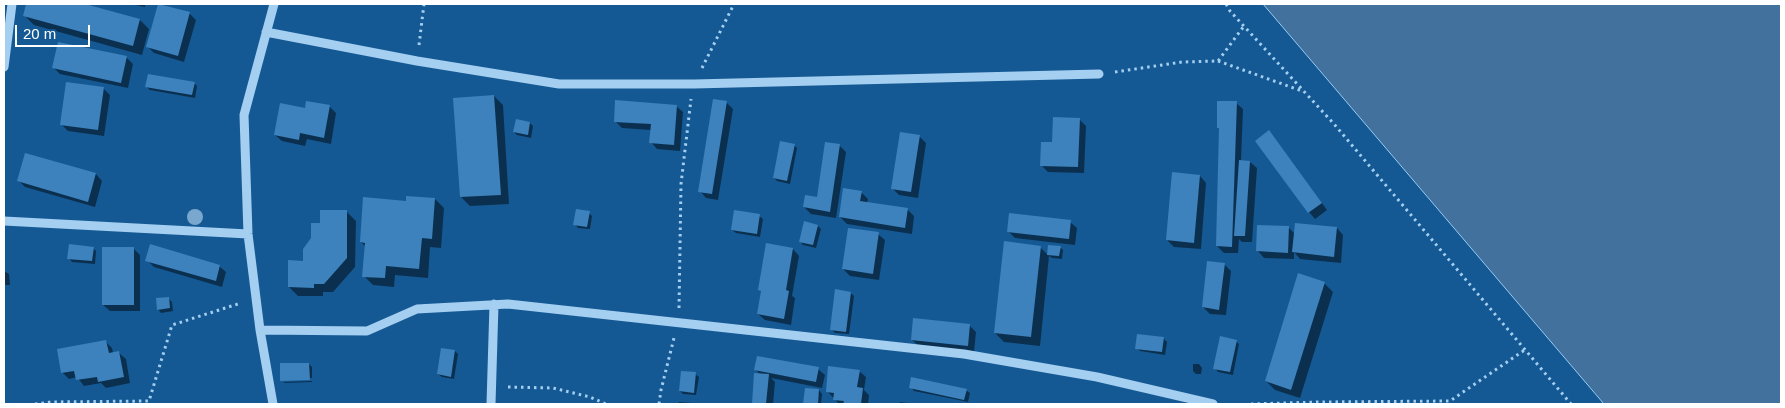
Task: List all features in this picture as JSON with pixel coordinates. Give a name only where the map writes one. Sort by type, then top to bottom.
[{"type":"street","points":[[4,68],[12,4]]},
{"type":"street","points":[[273,404],[260,330],[248,234],[244,115],[274,4]]},
{"type":"street","points":[[266,32],[417,61],[559,84],[694,84],[1099,74]]},
{"type":"street","points":[[4,221],[248,234]]},
{"type":"street","points":[[491,404],[494,304]]},
{"type":"street","points":[[260,330],[367,331],[417,309],[508,304],[964,354],[1097,377],[1214,404]]},
{"type":"path","points":[[417,61],[424,4]]},
{"type":"path","points":[[659,404],[678,322],[680,184],[694,84],[734,4]]},
{"type":"path","points":[[1226,4],[1230,11],[1340,132],[1571,404]]},
{"type":"path","points":[[1218,61],[1244,26]]},
{"type":"path","points":[[1099,74],[1182,62],[1218,61],[1304,92]]},
{"type":"path","points":[[35,404],[51,402],[149,401],[172,325],[256,299]]},
{"type":"path","points":[[1251,404],[1450,401],[1526,349]]},
{"type":"path","points":[[492,387],[553,388],[590,397],[606,404]]},
{"type":"water","points":[[1263,4],[1781,4],[1781,404],[1604,404]]},
{"type":"building","points":[[26,4],[85,4],[140,19],[133,46],[23,16]]},
{"type":"building","points":[[158,4],[190,12],[178,56],[146,47]]},
{"type":"building","points":[[58,42],[127,56],[121,83],[52,68]]},
{"type":"building","points":[[148,74],[195,82],[192,95],[145,87]]},
{"type":"building","points":[[66,82],[104,87],[98,130],[60,125]]},
{"type":"building","points":[[494,95],[501,195],[460,197],[453,98]]},
{"type":"building","points":[[713,99],[727,101],[712,194],[698,192]]},
{"type":"building","points":[[615,100],[677,105],[674,145],[649,143],[651,124],[614,122]]},
{"type":"building","points":[[306,101],[330,105],[324,138],[300,133],[299,140],[274,135],[280,103],[305,108]]},
{"type":"building","points":[[1217,101],[1237,101],[1232,247],[1216,246],[1219,128],[1217,128]]},
{"type":"building","points":[[1053,117],[1080,118],[1078,167],[1040,166],[1041,142],[1052,142]]},
{"type":"building","points":[[516,119],[530,122],[528,135],[513,132]]},
{"type":"building","points":[[1269,130],[1322,203],[1308,213],[1255,141]]},
{"type":"building","points":[[900,132],[920,135],[911,192],[891,189]]},
{"type":"building","points":[[780,141],[795,144],[787,181],[773,178]]},
{"type":"building","points":[[825,142],[840,144],[830,212],[803,207],[805,195],[817,197]]},
{"type":"building","points":[[25,153],[96,173],[88,202],[17,181]]},
{"type":"building","points":[[1239,160],[1250,161],[1245,236],[1234,236]]},
{"type":"building","points":[[1172,172],[1200,175],[1194,243],[1166,240]]},
{"type":"building","points":[[843,188],[862,191],[860,201],[908,208],[905,228],[839,217]]},
{"type":"building","points":[[406,196],[435,198],[432,239],[422,238],[419,269],[386,266],[385,278],[362,277],[365,243],[360,242],[363,197],[406,201]]},
{"type":"building","points":[[576,209],[590,211],[587,227],[573,225]]},
{"type":"building","points":[[320,210],[347,210],[347,258],[324,284],[314,284],[314,288],[288,287],[288,260],[303,261],[303,249],[311,238],[311,223],[320,223]]},
{"type":"building","points":[[734,210],[760,214],[757,234],[731,230]]},
{"type":"building","points":[[1009,213],[1071,220],[1069,239],[1007,232]]},
{"type":"building","points":[[804,221],[818,225],[813,245],[799,242]]},
{"type":"building","points":[[1295,223],[1337,227],[1334,257],[1292,252]]},
{"type":"building","points":[[1257,225],[1289,226],[1288,253],[1256,251]]},
{"type":"building","points":[[848,228],[879,232],[873,274],[842,269]]},
{"type":"building","points":[[1004,241],[1041,246],[1031,337],[994,333]]},
{"type":"building","points":[[766,243],[793,248],[786,290],[789,291],[784,319],[757,314],[761,291],[758,290]]},
{"type":"building","points":[[69,244],[94,247],[92,261],[67,259]]},
{"type":"building","points":[[150,244],[220,265],[216,281],[145,261]]},
{"type":"building","points":[[1048,245],[1061,246],[1059,256],[1047,255]]},
{"type":"building","points":[[102,247],[134,247],[134,305],[102,305]]},
{"type":"building","points":[[1207,261],[1225,263],[1219,310],[1202,307]]},
{"type":"building","points":[[1298,273],[1325,282],[1291,390],[1265,381]]},
{"type":"building","points":[[835,289],[851,292],[846,332],[830,330]]},
{"type":"building","points":[[169,297],[170,308],[157,310],[156,298]]},
{"type":"building","points":[[913,318],[970,324],[968,346],[911,340]]},
{"type":"building","points":[[1137,334],[1164,337],[1162,352],[1135,349]]},
{"type":"building","points":[[1220,336],[1237,340],[1230,372],[1213,369]]},
{"type":"building","points":[[106,340],[109,353],[119,351],[124,377],[98,382],[97,377],[76,380],[74,371],[61,373],[57,349]]},
{"type":"building","points":[[441,348],[455,350],[451,377],[437,374]]},
{"type":"building","points":[[757,356],[819,367],[816,382],[754,370]]},
{"type":"building","points":[[280,363],[309,363],[310,380],[280,381]]},
{"type":"building","points":[[828,366],[860,370],[857,387],[863,388],[861,404],[843,404],[844,401],[833,400],[834,393],[826,392]]},
{"type":"building","points":[[681,371],[696,372],[694,393],[679,391]]},
{"type":"building","points":[[754,373],[769,374],[766,404],[752,404]]},
{"type":"building","points":[[911,377],[967,389],[964,400],[909,388]]},
{"type":"building","points":[[805,388],[819,389],[818,404],[803,404]]}]
